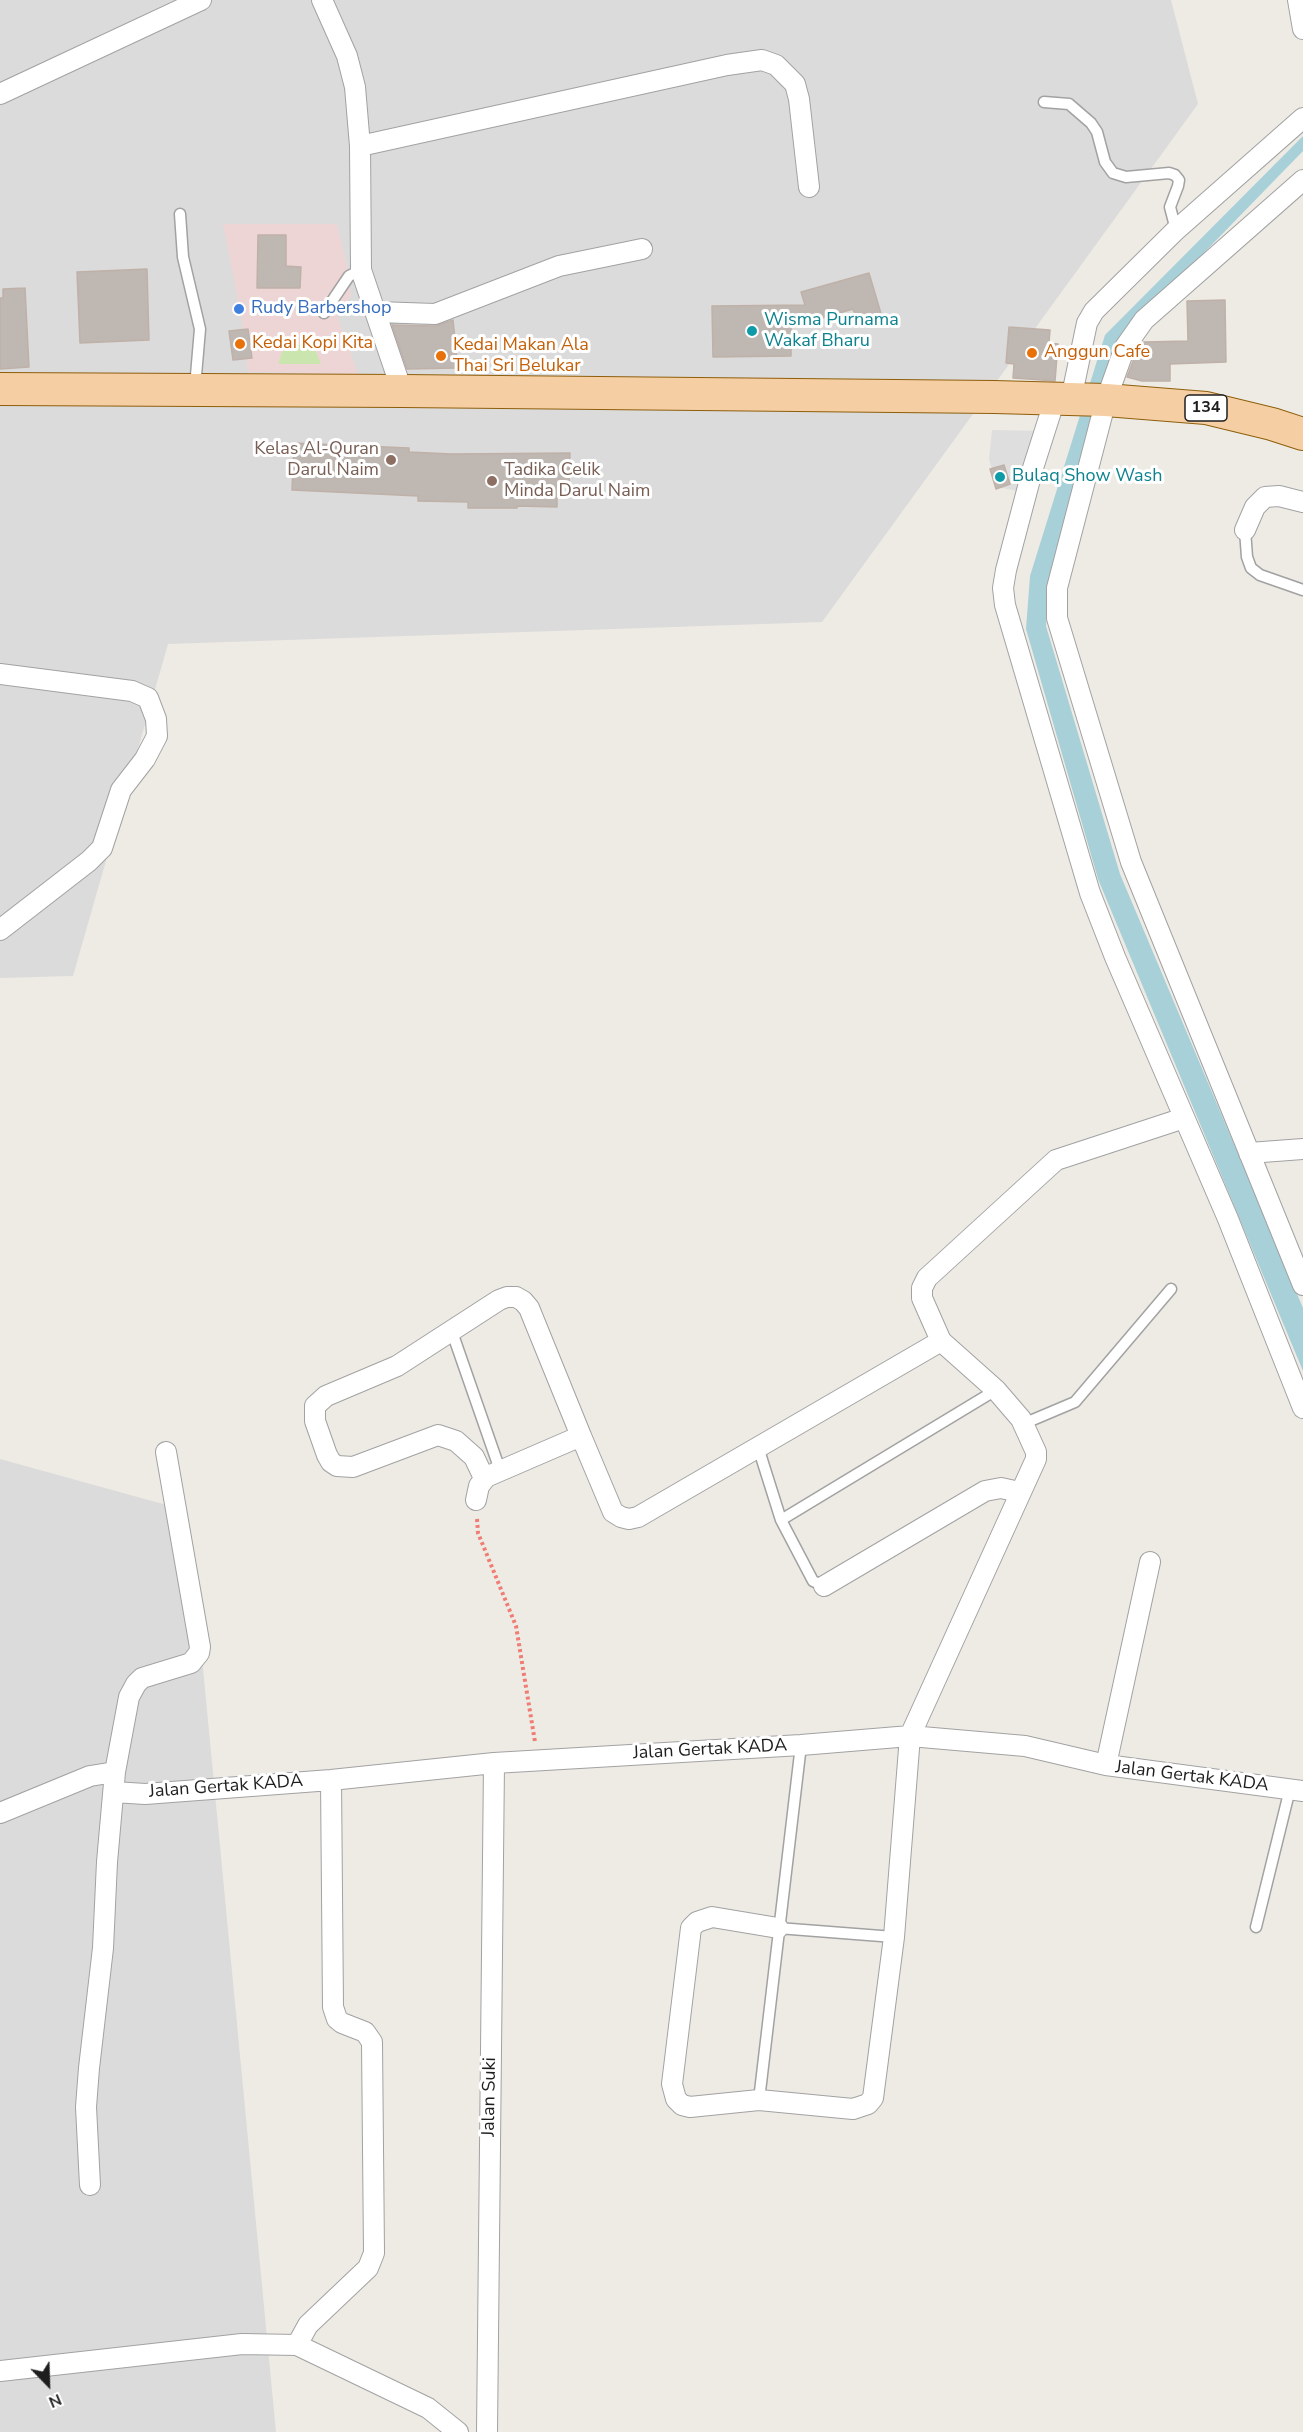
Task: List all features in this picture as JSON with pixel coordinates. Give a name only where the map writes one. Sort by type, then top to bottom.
[{"type":"main road","name":"134","points":[[0,389],[402,391],[1106,400],[1206,408],[1303,434]]},
{"type":"street","points":[[0,94],[201,0]]},
{"type":"street","points":[[322,0],[347,56],[356,87],[360,146],[361,270],[402,391]]},
{"type":"street","points":[[1298,0],[1303,29]]},
{"type":"street","points":[[360,146],[716,68],[762,60],[776,65],[795,84],[799,99],[809,187]]},
{"type":"street","points":[[1303,118],[1176,230],[1094,310],[1087,322],[1063,399],[1033,468],[1003,588],[1005,605],[1090,893],[1228,1219],[1303,1408]]},
{"type":"street","points":[[1303,180],[1144,320],[1125,347],[1106,400],[1058,588],[1057,618],[1131,862],[1303,1285]]},
{"type":"street","points":[[375,312],[435,314],[559,266],[642,249]]},
{"type":"street","points":[[1245,530],[1255,507],[1265,497],[1279,496],[1303,502]]},
{"type":"street","points":[[0,674],[132,691],[148,698],[156,718],[157,736],[145,759],[121,790],[102,848],[90,861],[0,930]]},
{"type":"street","points":[[778,1928],[712,1917],[697,1922],[691,1928],[672,2084],[676,2099],[682,2104],[690,2107],[759,2100],[853,2109],[868,2104],[876,2090],[894,1937],[910,1736],[1019,1492],[1036,1459],[1036,1452],[1023,1424],[996,1390],[941,1341],[922,1298],[924,1283],[1053,1162],[1185,1118]]},
{"type":"street","points":[[1249,1153],[1303,1149]]},
{"type":"street","points":[[492,1474],[456,1441],[444,1436],[432,1437],[353,1467],[337,1466],[327,1455],[313,1414],[320,1400],[397,1366],[499,1300],[516,1297],[524,1301],[529,1308],[613,1512],[629,1519],[638,1517],[941,1341]]},
{"type":"street","points":[[476,1500],[478,1486],[492,1474],[581,1436]]},
{"type":"street","points":[[90,2185],[86,2107],[89,2068],[104,1940],[107,1862],[115,1772],[129,1696],[136,1684],[151,1674],[191,1663],[199,1653],[200,1647],[166,1452]]},
{"type":"street","points":[[824,1586],[985,1491],[1001,1488],[1019,1492]]},
{"type":"street","points":[[1106,1765],[1150,1562]]},
{"type":"street","name":"Jalan Gertak KADA","points":[[114,1792],[145,1794],[331,1780],[494,1762],[801,1745],[910,1736],[1026,1746],[1106,1765],[1297,1790]]},
{"type":"street","name":"Jalan Suki","points":[[486,2432],[494,1762]]},
{"type":"street","points":[[0,1813],[90,1776],[115,1772]]},
{"type":"street","points":[[297,2345],[308,2325],[368,2268],[374,2253],[372,2042],[365,2032],[337,2019],[333,2007],[331,1780]]},
{"type":"street","points":[[0,2371],[242,2344],[297,2345],[428,2408],[458,2432]]},
{"type":"lane","points":[[1044,102],[1070,104],[1090,123],[1097,132],[1105,162],[1113,173],[1126,177],[1169,173],[1175,175],[1179,180],[1170,207],[1176,230]]},
{"type":"lane","points":[[180,214],[183,257],[200,329],[195,390]]},
{"type":"lane","points":[[324,313],[349,276],[361,270]]},
{"type":"lane","points":[[1245,530],[1246,557],[1251,568],[1260,575],[1303,590]]},
{"type":"lane","points":[[1023,1424],[1075,1402],[1171,1289]]},
{"type":"lane","points":[[452,1332],[492,1474]]},
{"type":"lane","points":[[781,1520],[996,1390]]},
{"type":"lane","points":[[758,1447],[781,1520],[813,1581],[824,1586]]},
{"type":"lane","points":[[759,2100],[801,1745]]},
{"type":"lane","points":[[1256,1927],[1297,1790]]},
{"type":"lane","points":[[778,1928],[894,1937]]},
{"type":"path","points":[[476,1500],[478,1533],[516,1626],[538,1759]]},
{"type":"shaded area","points":[[0,0],[1171,0],[1198,104],[822,622],[168,644],[73,976],[0,978]]},
{"type":"shaded area","points":[[223,224],[337,224],[349,275],[351,296],[337,315],[358,374],[248,372],[241,316]]},
{"type":"shaded area","points":[[992,430],[1043,431],[1023,492],[997,487],[989,459]]},
{"type":"shaded area","points":[[0,1459],[181,1509],[200,1637],[276,2432],[0,2432]]},
{"type":"green space","points":[[308,344],[316,352],[321,364],[278,364],[282,352],[289,345]]},
{"type":"water","points":[[1303,136],[1303,151],[1123,336],[1049,583],[1046,626],[1120,874],[1303,1308],[1303,1371],[1098,879],[1026,629],[1030,576],[1105,335]]},
{"type":"building","points":[[258,235],[286,235],[286,266],[301,267],[300,288],[257,288]]},
{"type":"building","points":[[147,269],[149,340],[80,343],[77,272]]},
{"type":"building","points":[[869,273],[882,317],[857,324],[853,309],[791,327],[791,356],[713,357],[712,306],[805,305],[801,292]]},
{"type":"building","points":[[25,288],[29,367],[0,369],[0,298],[3,298],[3,289]]},
{"type":"building","points":[[1225,300],[1226,362],[1170,364],[1170,381],[1142,381],[1127,377],[1143,342],[1188,341],[1187,301]]},
{"type":"building","points":[[453,320],[458,368],[407,369],[392,325],[435,326]]},
{"type":"building","name":"Anggun Cafe","points":[[1009,327],[1050,330],[1049,343],[1058,344],[1055,381],[1013,378],[1014,364],[1006,363]]},
{"type":"building","name":"Kedai Kopi Kita","points":[[248,329],[252,358],[233,360],[229,331]]},
{"type":"building","points":[[294,443],[409,448],[409,452],[451,454],[570,453],[569,486],[557,485],[557,507],[517,506],[517,508],[468,508],[468,502],[418,501],[418,496],[292,490]]},
{"type":"building","name":"Bulaq Show Wash","points":[[1004,465],[1010,484],[996,489],[990,469]]},
{"type":"place","name":"Rudy Barbershop","points":[[239,309]]},
{"type":"place","name":"Wisma Purnama Wakaf Bharu","points":[[752,331]]},
{"type":"place","name":"Kedai Kopi Kita","points":[[240,344]]},
{"type":"place","name":"Anggun Cafe","points":[[1032,353]]},
{"type":"place","name":"Kedai Makan Ala Thai Sri Belukar","points":[[441,356]]},
{"type":"place","name":"Kelas Al-Quran Darul Naim","points":[[391,460]]},
{"type":"place","name":"Bulaq Show Wash","points":[[1000,477]]},
{"type":"place","name":"Tadika Celik Minda Darul Naim","points":[[492,481]]}]
